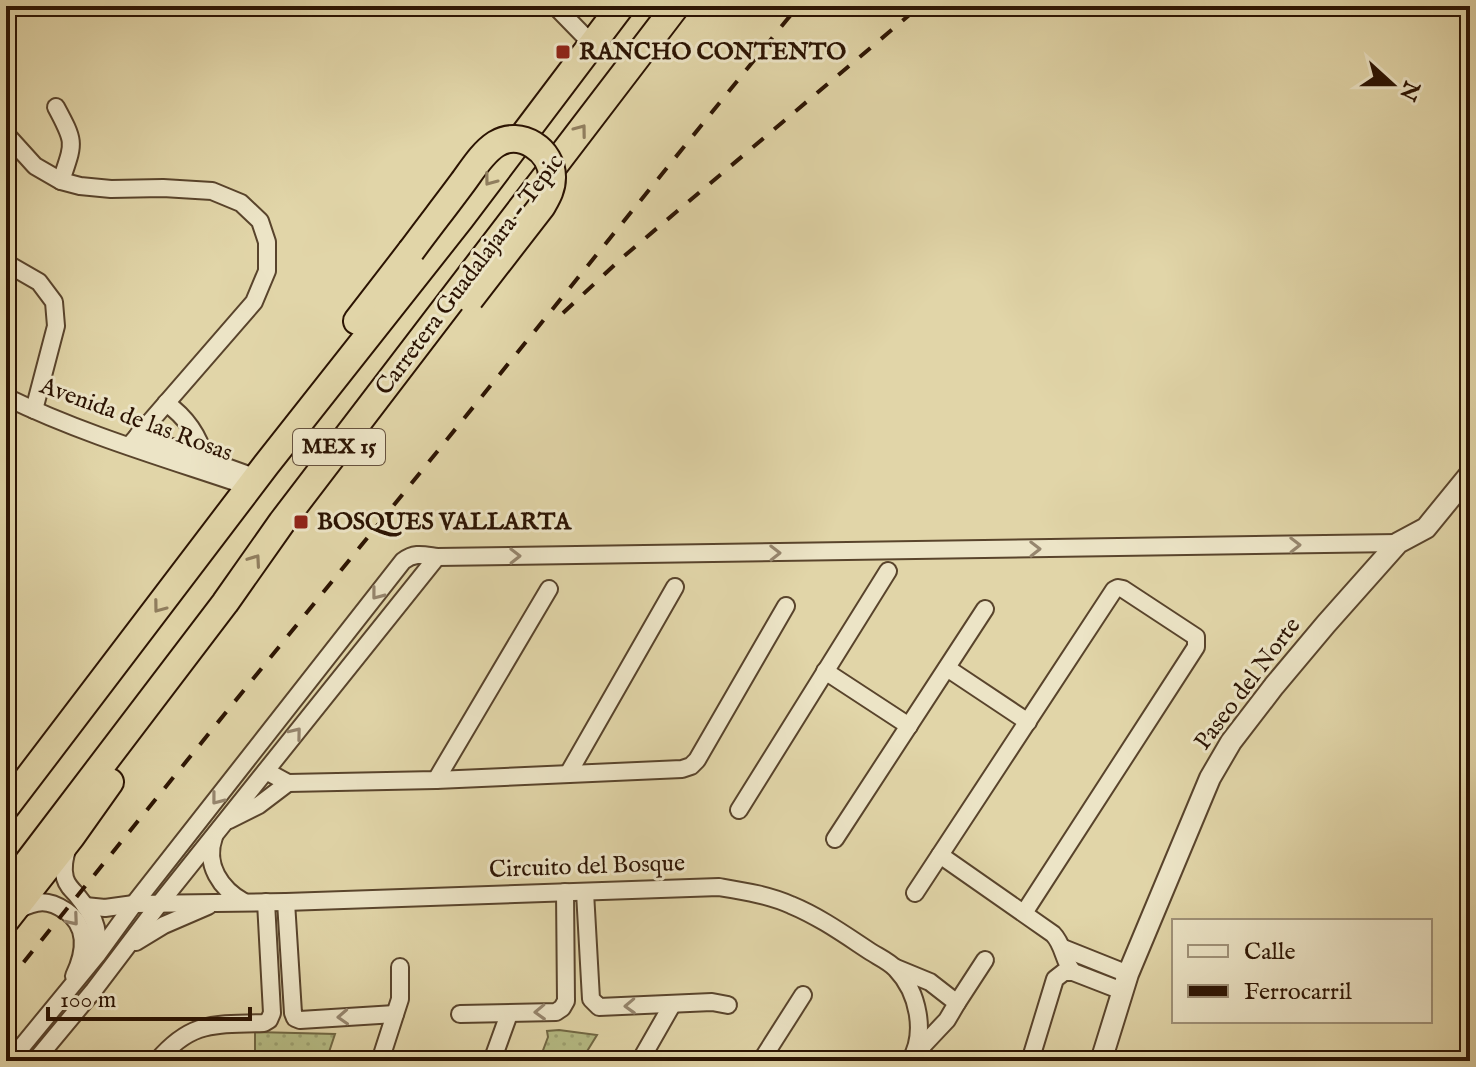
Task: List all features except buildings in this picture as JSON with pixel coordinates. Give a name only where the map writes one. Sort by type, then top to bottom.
[{"type":"highway","name":"Carretera Guadalajara - Tepic","points":[[6,807],[621,6]]},
{"type":"highway","name":"Carretera Guadalajara - Tepic","points":[[6,891],[225,603],[282,522],[676,6]]},
{"type":"highway","points":[[258,477],[274,433],[479,160],[496,144],[511,139],[526,141],[540,149],[552,170],[551,191],[542,206],[352,449],[308,488]]},
{"type":"highway","points":[[7,919],[71,837],[176,686],[225,603]]},
{"type":"street","points":[[555,6],[593,45]]},
{"type":"street","points":[[56,107],[72,143],[61,181]]},
{"type":"street","points":[[6,134],[35,166],[61,181],[111,189],[212,191],[241,203],[260,221],[267,242],[267,271],[254,302],[133,440],[258,477]]},
{"type":"street","points":[[6,263],[39,282],[54,302],[56,326],[34,410]]},
{"type":"street","name":"Avenida de las Rosas","points":[[6,397],[34,410],[133,440],[225,478],[258,477]]},
{"type":"street","points":[[166,403],[194,432],[205,459]]},
{"type":"street","name":"Paseo del Norte","points":[[1101,1061],[1125,982],[1210,778],[1231,742],[1317,634],[1398,543],[1426,528],[1470,474]]},
{"type":"street","points":[[225,478],[233,509]]},
{"type":"street","points":[[10,1061],[97,955],[403,561],[416,554],[437,557],[1398,543]]},
{"type":"street","points":[[35,1061],[437,557]]},
{"type":"street","points":[[739,810],[888,571]]},
{"type":"street","points":[[568,774],[675,587]]},
{"type":"street","points":[[436,780],[549,589]]},
{"type":"street","points":[[915,893],[1114,590],[1123,589],[1196,637],[1196,647],[1024,913]]},
{"type":"street","points":[[266,771],[288,783],[682,769],[697,760],[786,606]]},
{"type":"street","points":[[835,839],[985,609]]},
{"type":"street","points":[[947,668],[1028,722]]},
{"type":"street","points":[[825,671],[909,726]]},
{"type":"street","points":[[244,902],[222,885],[211,860],[211,846],[220,828],[288,783]]},
{"type":"street","points":[[71,837],[63,868],[66,879],[92,915],[97,930],[97,955],[87,986],[71,1017]]},
{"type":"street","points":[[940,855],[1053,934],[1073,972]]},
{"type":"street","name":"Circuito del Bosque","points":[[85,906],[105,908],[160,903],[286,902],[719,887],[754,893],[791,904],[896,968],[911,991],[918,1010],[918,1033],[911,1058]]},
{"type":"street","points":[[460,1014],[556,1012],[562,1008],[566,1001],[565,892]]},
{"type":"street","points":[[585,892],[591,999],[595,1004],[599,1007],[712,1002],[728,1005]]},
{"type":"street","points":[[7,919],[26,906],[53,902],[79,924],[83,947],[80,964],[68,991]]},
{"type":"street","points":[[121,955],[139,939],[164,925],[217,902]]},
{"type":"street","points":[[157,1061],[185,1035],[207,1025],[264,1023],[269,1020],[272,1013],[266,902]]},
{"type":"street","points":[[286,902],[295,1018],[395,1014]]},
{"type":"street","points":[[1063,948],[1125,982]]},
{"type":"street","points":[[911,1058],[947,1020],[985,960]]},
{"type":"street","points":[[380,1061],[400,999],[400,967]]},
{"type":"street","points":[[896,968],[930,982],[957,1003]]},
{"type":"street","points":[[1030,1061],[1055,979],[1064,972],[1073,972],[1125,982]]},
{"type":"street","points":[[761,1061],[803,995]]},
{"type":"street","points":[[640,1061],[672,1005]]},
{"type":"street","points":[[492,1061],[509,1014]]},
{"type":"green space","points":[[547,1031],[597,1035],[581,1061],[539,1061],[548,1037]]},
{"type":"green space","points":[[255,1032],[335,1034],[326,1061],[255,1061]]},
{"type":"railway","points":[[6,984],[798,6]]},
{"type":"railway","points":[[563,313],[623,257],[920,6]]},
{"type":"place","name":"RANCHO CONTENTO","points":[[563,52]]},
{"type":"place","name":"BOSQUES VALLARTA","points":[[301,522]]}]
